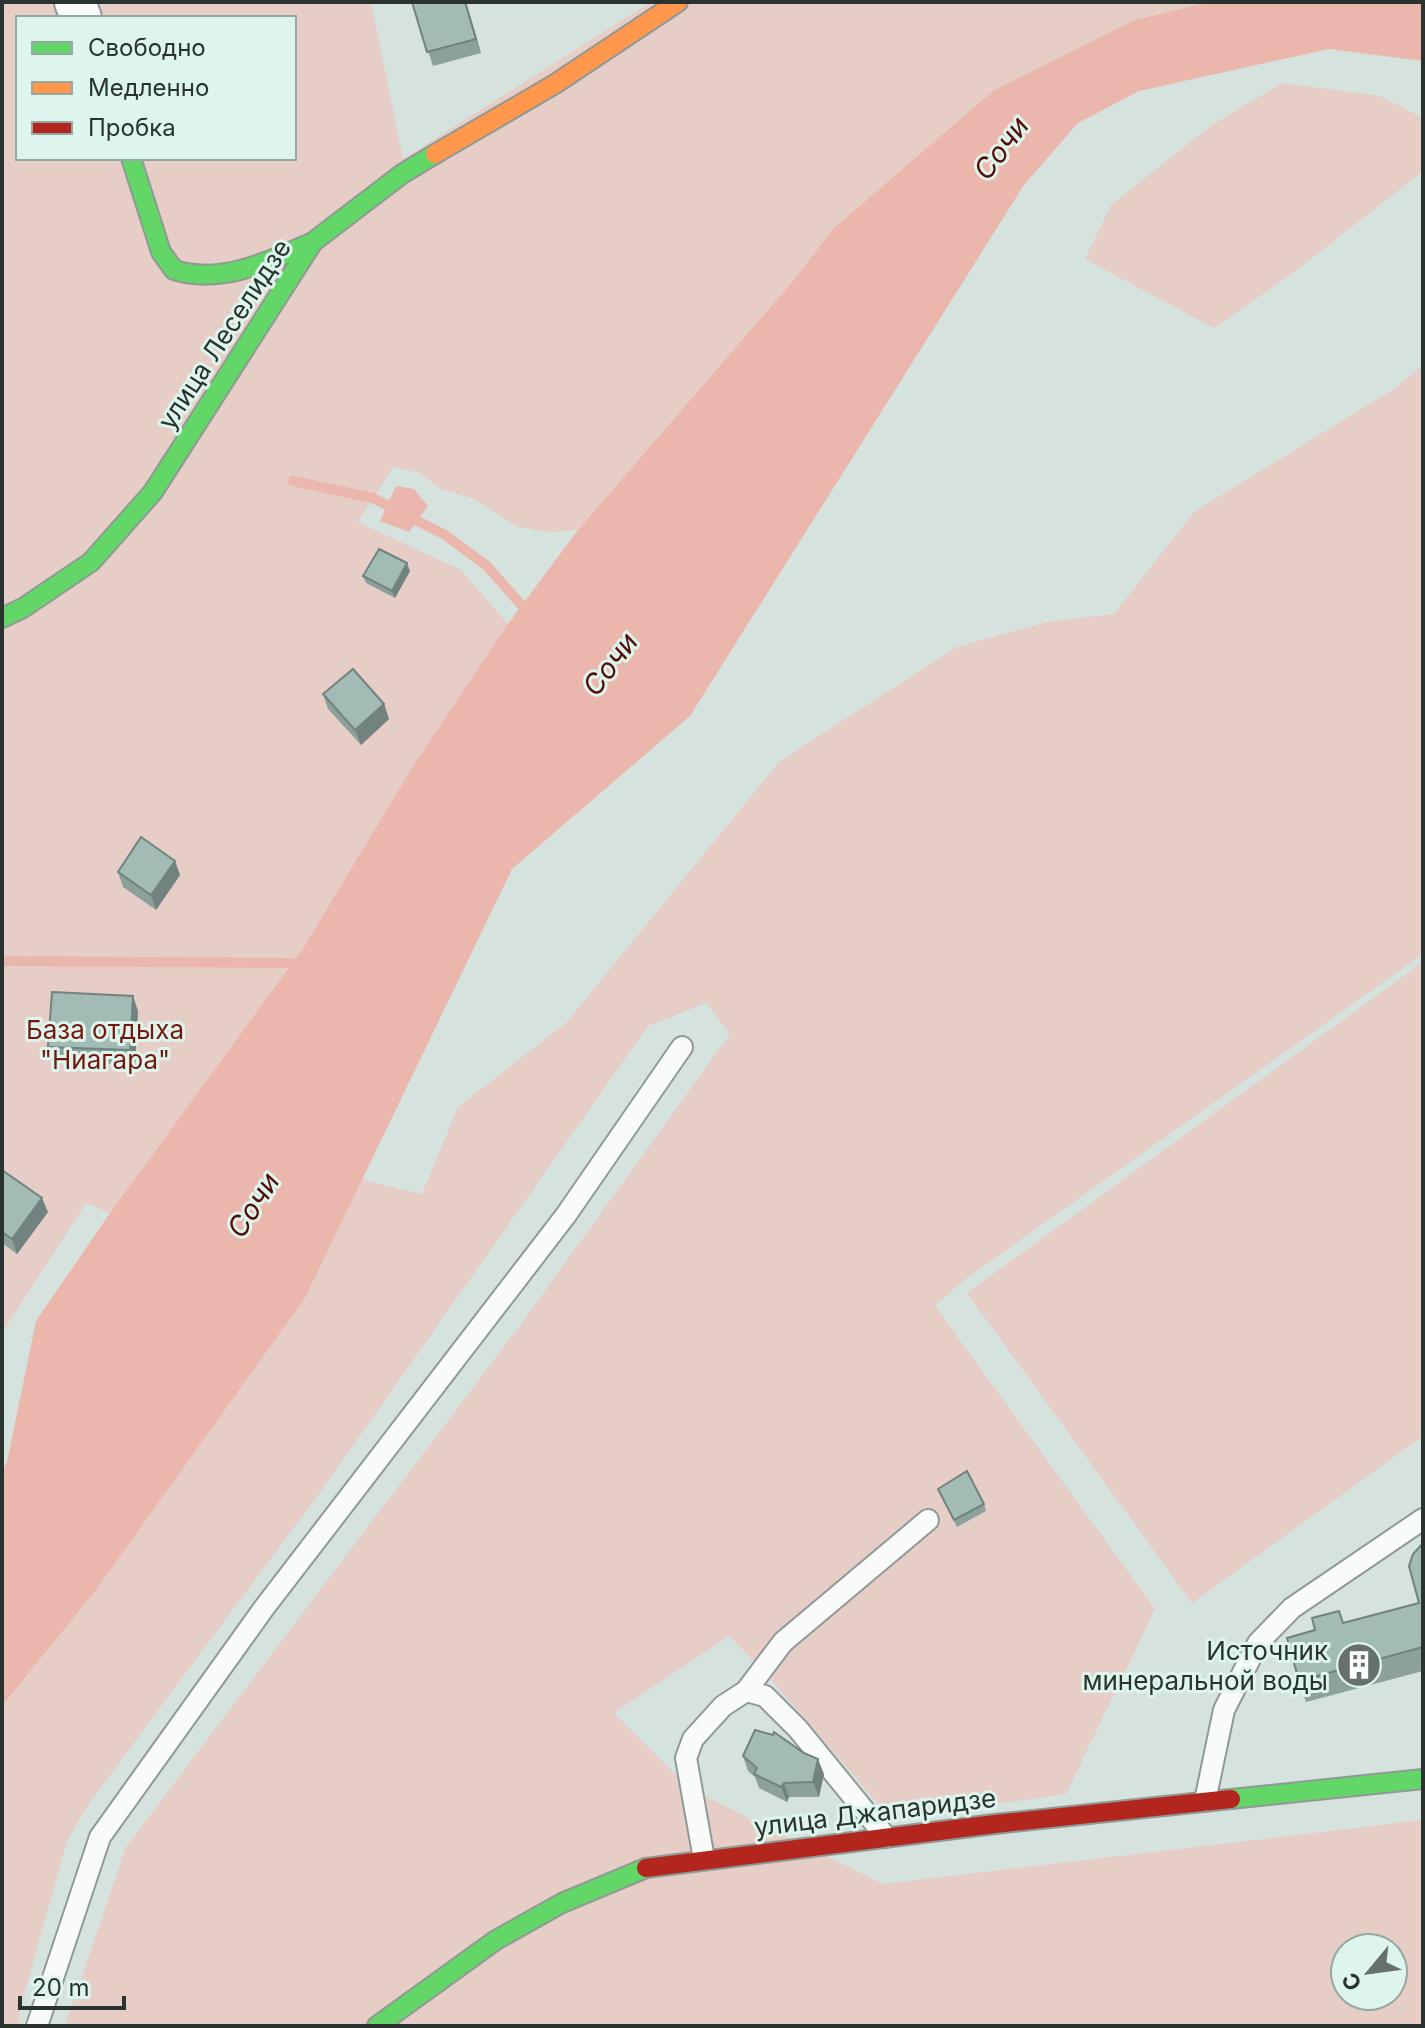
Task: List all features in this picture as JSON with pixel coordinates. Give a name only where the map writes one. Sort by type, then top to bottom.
[{"type":"street","name":"улица Леселидзе","points":[[2,618],[23,608],[91,562],[153,492],[313,242],[402,174],[555,84],[678,2]]},
{"type":"street","points":[[132,160],[161,252],[174,270],[196,276],[234,270],[267,262],[313,242]]},
{"type":"street","name":"улица Джапаридзе","points":[[377,2026],[496,1940],[562,1903],[650,1866],[1205,1801],[1423,1779]]},
{"type":"lane","points":[[37,2026],[100,1837],[264,1608],[566,1215],[682,1047]]},
{"type":"lane","points":[[1205,1801],[1224,1710],[1258,1643],[1292,1608],[1423,1519]]},
{"type":"lane","points":[[704,1859],[686,1758],[693,1739],[723,1706],[746,1691],[783,1642],[928,1520]]},
{"type":"lane","points":[[746,1691],[765,1696],[798,1729],[886,1837]]},
{"type":"green space","name":"База отдыха \"Ниагара\"","points":[[2,2],[371,2],[403,159],[651,2],[1209,2],[1135,20],[833,229],[793,281],[578,530],[553,532],[518,527],[474,499],[441,489],[420,473],[393,467],[358,522],[461,570],[508,624],[413,766],[304,947],[110,1213],[86,1203],[2,1333]]},
{"type":"green space","points":[[1282,83],[1380,96],[1423,118],[1423,171],[1293,273],[1214,328],[1085,259],[1111,205],[1212,125]]},
{"type":"green space","points":[[1423,365],[1423,954],[964,1280],[935,1306],[1155,1609],[1066,1794],[891,1819],[764,1671],[729,1636],[614,1713],[690,1789],[883,1884],[1423,1820],[1423,2026],[65,2026],[126,1847],[524,1320],[730,1034],[706,1003],[648,1026],[321,1491],[90,1802],[67,1841],[20,2009],[18,2026],[2,2026],[2,1706],[96,1590],[305,1298],[362,1180],[422,1194],[458,1107],[566,1023],[780,761],[957,647],[1047,622],[1114,614],[1194,512],[1394,389]]},
{"type":"green space","points":[[1423,962],[1423,1436],[1192,1603],[967,1293]]},
{"type":"water","name":"Сочи","points":[[1209,2],[1423,2],[1423,61],[1329,49],[1139,91],[1078,123],[1024,185],[690,716],[512,869],[305,1298],[96,1590],[2,1706],[2,1470],[7,1462],[36,1321],[110,1213],[304,947],[413,766],[508,624],[578,530],[793,281],[833,229],[993,91],[1135,20]]},
{"type":"water","points":[[396,486],[414,489],[428,506],[409,532],[380,521]]},
{"type":"building","points":[[412,2],[465,2],[476,39],[427,52]]},
{"type":"building","points":[[379,549],[407,563],[392,591],[363,576]]},
{"type":"building","points":[[353,669],[384,704],[355,730],[323,694]]},
{"type":"building","points":[[141,837],[175,861],[151,895],[118,872]]},
{"type":"building","points":[[52,992],[133,996],[130,1050],[48,1047]]},
{"type":"building","points":[[2,1170],[42,1198],[12,1239],[2,1232]]},
{"type":"building","points":[[967,1471],[984,1504],[954,1520],[938,1489]]},
{"type":"building","points":[[1423,1543],[1423,1647],[1299,1681],[1287,1638],[1315,1630],[1312,1618],[1339,1611],[1343,1623],[1419,1603],[1409,1566],[1413,1554]]},
{"type":"building","points":[[755,1730],[773,1735],[774,1732],[818,1759],[813,1782],[784,1783],[781,1787],[754,1774],[757,1768],[743,1756]]},
{"type":"waterway","points":[[293,481],[373,498],[445,535],[487,566],[531,616]]},
{"type":"waterway","points":[[2,961],[291,963]]},
{"type":"traffic: fast","points":[[2,618],[23,608],[91,562],[153,492],[313,242],[402,174],[435,154]]},
{"type":"traffic: fast","points":[[132,160],[161,252],[174,270],[192,274],[227,273],[263,263],[313,242]]},
{"type":"traffic: fast","points":[[1231,1799],[1423,1779]]},
{"type":"traffic: fast","points":[[377,2026],[496,1940],[562,1903],[646,1868]]},
{"type":"traffic: slow","points":[[435,154],[555,84],[678,2]]},
{"type":"traffic: jam","points":[[646,1868],[995,1824],[1231,1799]]},
{"type":"place","name":"Источник минеральной воды","points":[[1359,1665]]}]
